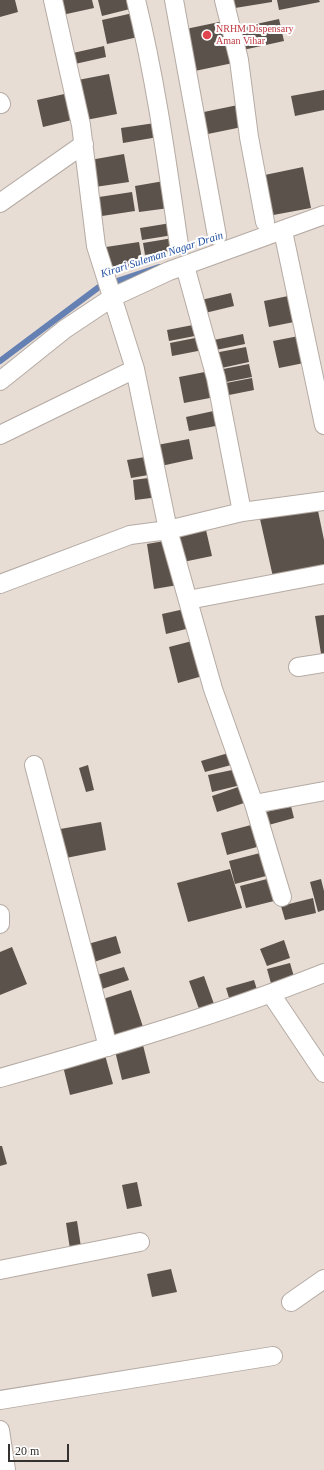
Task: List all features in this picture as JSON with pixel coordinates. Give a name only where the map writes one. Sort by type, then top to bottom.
[{"type":"street","points":[[53,0],[84,144],[96,246],[135,370],[168,530],[213,689],[254,804],[282,897]]},
{"type":"street","points":[[136,0],[144,32],[163,140],[179,245]]},
{"type":"street","points":[[174,0],[217,236]]},
{"type":"street","points":[[224,0],[239,60],[249,137],[265,222]]},
{"type":"street","points":[[0,203],[84,144]]},
{"type":"street","points":[[0,381],[112,295],[169,271],[324,216]]},
{"type":"street","points":[[283,231],[324,424]]},
{"type":"street","points":[[185,266],[216,378],[242,512]]},
{"type":"street","points":[[0,435],[135,370]]},
{"type":"street","points":[[0,584],[130,535],[168,530],[242,512],[324,501]]},
{"type":"street","points":[[188,600],[324,574]]},
{"type":"street","points":[[298,668],[324,663]]},
{"type":"street","points":[[34,765],[108,1047]]},
{"type":"street","points":[[254,804],[324,791]]},
{"type":"street","points":[[0,914],[0,924]]},
{"type":"street","points":[[0,1078],[108,1047],[271,994],[324,973]]},
{"type":"street","points":[[271,994],[324,1073]]},
{"type":"street","points":[[0,1270],[140,1242]]},
{"type":"street","points":[[291,1302],[324,1279]]},
{"type":"street","points":[[0,1400],[273,1356]]},
{"type":"street","points":[[0,1430],[4,1468]]},
{"type":"building","points":[[0,0],[15,0],[18,12],[0,17]]},
{"type":"building","points":[[59,0],[92,0],[94,8],[62,15]]},
{"type":"building","points":[[98,0],[132,0],[134,8],[102,16]]},
{"type":"building","points":[[234,0],[272,0],[272,2],[235,8]]},
{"type":"building","points":[[277,0],[319,0],[320,2],[279,10]]},
{"type":"building","points":[[133,13],[138,37],[107,44],[102,20]]},
{"type":"building","points":[[279,19],[284,41],[243,50],[238,28]]},
{"type":"building","points":[[224,21],[233,63],[190,72],[181,30]]},
{"type":"building","points":[[104,46],[106,57],[75,64],[73,53]]},
{"type":"building","points":[[109,74],[117,114],[86,120],[78,80]]},
{"type":"building","points":[[324,90],[324,110],[295,116],[291,96]]},
{"type":"building","points":[[69,93],[76,119],[43,127],[37,100]]},
{"type":"building","points":[[238,105],[242,127],[203,135],[199,113]]},
{"type":"building","points":[[155,123],[158,137],[123,143],[121,128]]},
{"type":"building","points":[[124,154],[129,182],[95,187],[90,160]]},
{"type":"building","points":[[303,167],[311,208],[268,216],[260,176]]},
{"type":"building","points":[[164,181],[169,208],[139,212],[135,186]]},
{"type":"building","points":[[132,192],[135,211],[102,216],[99,197]]},
{"type":"building","points":[[171,223],[173,235],[142,240],[140,228]]},
{"type":"building","points":[[173,238],[175,250],[145,255],[143,243]]},
{"type":"building","points":[[139,242],[143,265],[110,270],[106,247]]},
{"type":"building","points":[[231,293],[234,306],[205,313],[201,300]]},
{"type":"building","points":[[293,295],[299,321],[269,327],[264,301]]},
{"type":"building","points":[[198,324],[200,335],[169,341],[167,330]]},
{"type":"building","points":[[243,334],[245,344],[211,351],[209,341]]},
{"type":"building","points":[[304,335],[309,362],[279,368],[273,341]]},
{"type":"building","points":[[200,337],[203,350],[172,356],[170,343]]},
{"type":"building","points":[[246,347],[249,362],[217,369],[214,353]]},
{"type":"building","points":[[249,364],[252,377],[221,383],[218,370]]},
{"type":"building","points":[[210,371],[215,397],[184,403],[179,377]]},
{"type":"building","points":[[252,378],[254,390],[224,396],[221,384]]},
{"type":"building","points":[[218,410],[221,425],[189,431],[186,417]]},
{"type":"building","points":[[189,439],[193,459],[161,466],[157,445]]},
{"type":"building","points":[[151,456],[154,474],[131,478],[127,460]]},
{"type":"building","points":[[156,477],[159,497],[135,500],[133,480]]},
{"type":"building","points":[[317,506],[324,540],[324,566],[273,577],[260,519]]},
{"type":"building","points":[[206,530],[212,556],[183,562],[177,535]]},
{"type":"building","points":[[170,540],[178,585],[154,589],[147,544]]},
{"type":"building","points":[[189,608],[194,627],[166,634],[162,614]]},
{"type":"building","points":[[324,615],[324,660],[322,660],[315,616]]},
{"type":"building","points":[[196,640],[206,675],[178,683],[169,647]]},
{"type":"building","points":[[232,752],[235,764],[205,772],[201,761]]},
{"type":"building","points":[[88,765],[94,790],[86,792],[79,768]]},
{"type":"building","points":[[237,769],[241,785],[212,792],[208,775]]},
{"type":"building","points":[[241,786],[247,802],[217,812],[212,796]]},
{"type":"building","points":[[291,806],[294,818],[265,826],[262,813]]},
{"type":"building","points":[[101,822],[106,850],[66,858],[60,829]]},
{"type":"building","points":[[251,825],[257,847],[227,855],[221,833]]},
{"type":"building","points":[[260,853],[266,876],[235,884],[229,861]]},
{"type":"building","points":[[230,869],[242,908],[188,922],[177,883]]},
{"type":"building","points":[[267,879],[274,901],[246,908],[240,886]]},
{"type":"building","points":[[321,879],[324,891],[324,910],[318,912],[310,882]]},
{"type":"building","points":[[313,898],[316,913],[285,920],[281,906]]},
{"type":"building","points":[[116,936],[121,953],[94,962],[88,944]]},
{"type":"building","points":[[284,940],[290,958],[267,966],[260,949]]},
{"type":"building","points":[[12,947],[27,984],[0,995],[0,952]]},
{"type":"building","points":[[290,963],[295,980],[272,987],[267,969]]},
{"type":"building","points":[[124,967],[129,980],[102,989],[97,975]]},
{"type":"building","points":[[204,976],[214,1004],[199,1009],[189,981]]},
{"type":"building","points":[[254,980],[258,993],[230,1001],[226,988]]},
{"type":"building","points":[[131,990],[143,1027],[115,1036],[103,999]]},
{"type":"building","points":[[143,1045],[150,1073],[122,1080],[115,1051]]},
{"type":"building","points":[[105,1055],[113,1084],[70,1095],[63,1066]]},
{"type":"building","points":[[0,1146],[2,1146],[7,1164],[0,1166]]},
{"type":"building","points":[[137,1182],[142,1206],[127,1209],[122,1185]]},
{"type":"building","points":[[77,1221],[81,1247],[70,1249],[66,1223]]},
{"type":"building","points":[[171,1269],[177,1292],[152,1297],[147,1274]]},
{"type":"waterway","name":"Kirari Suleman Nagar Drain","points":[[0,361],[99,287],[159,267]]},
{"type":"place","name":"NRHM Dispensary Aman Vihar","points":[[207,35]]}]
